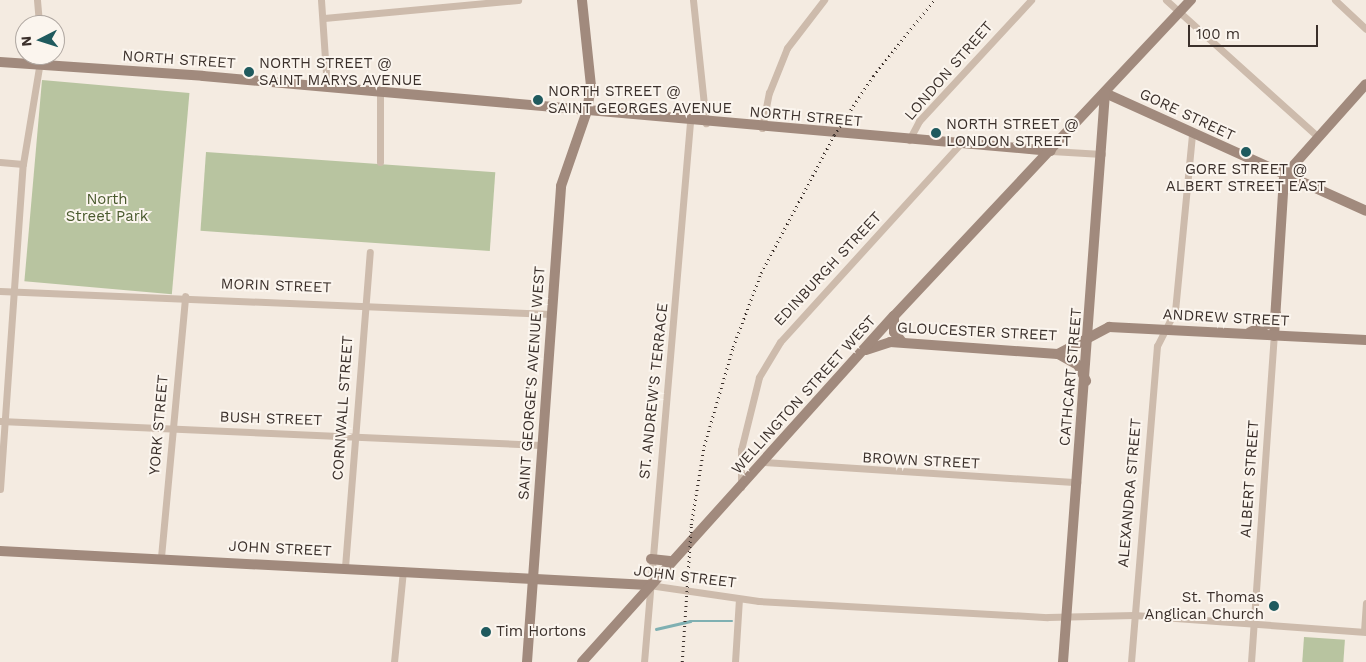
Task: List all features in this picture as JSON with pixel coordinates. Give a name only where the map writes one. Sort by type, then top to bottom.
[{"type":"street","points":[[37,0],[38,15]]},
{"type":"street","points":[[321,0],[324,18],[327,87]]},
{"type":"street","points":[[324,18],[518,0]]},
{"type":"street","name":"SAINT GEORGE'S AVENUE WEST","points":[[528,662],[540,445],[561,186],[587,111],[589,55],[582,0]]},
{"type":"street","points":[[694,0],[706,123]]},
{"type":"street","points":[[762,128],[769,93],[787,48],[824,0]]},
{"type":"street","name":"LONDON STREET","points":[[909,140],[919,121],[1031,0]]},
{"type":"street","points":[[1166,0],[1318,137]]},
{"type":"street","name":"WELLINGTON STREET WEST","points":[[582,662],[648,585],[741,488],[894,316],[1191,0]]},
{"type":"street","points":[[1335,0],[1366,29]]},
{"type":"street","name":"NORTH STREET","points":[[0,62],[36,67],[327,87],[690,122],[959,145],[1102,154]]},
{"type":"street","points":[[0,489],[2,422],[23,164],[36,67]]},
{"type":"street","points":[[1274,336],[1278,311],[1284,176],[1366,84]]},
{"type":"street","points":[[380,92],[380,162]]},
{"type":"street","name":"GORE STREET","points":[[1105,93],[1284,176],[1366,211]]},
{"type":"street","name":"CATHCART STREET","points":[[1064,662],[1066,614],[1093,307],[1105,93]]},
{"type":"street","name":"ST. ANDREW'S TERRACE","points":[[644,662],[648,585],[672,369],[690,122]]},
{"type":"street","name":"ALEXANDRA STREET","points":[[1131,662],[1157,346],[1175,310],[1192,134]]},
{"type":"street","name":"EDINBURGH STREET","points":[[741,488],[741,450],[759,377],[780,342],[959,145]]},
{"type":"street","points":[[0,162],[23,164]]},
{"type":"street","name":"CORNWALL STREET","points":[[345,567],[370,252]]},
{"type":"street","name":"MORIN STREET","points":[[0,291],[365,303],[552,314]]},
{"type":"street","name":"YORK STREET","points":[[161,557],[185,296]]},
{"type":"street","points":[[1089,341],[1109,327],[1098,320],[1093,307]]},
{"type":"street","points":[[1232,335],[1260,329],[1278,311]]},
{"type":"street","points":[[894,316],[894,332],[902,342]]},
{"type":"street","name":"ANDREW STREET","points":[[1109,327],[1165,329],[1232,335],[1366,340]]},
{"type":"street","name":"ALBERT STREET","points":[[1251,662],[1274,336]]},
{"type":"street","name":"GLOUCESTER STREET","points":[[863,352],[880,344],[902,342],[1058,354],[1089,341]]},
{"type":"street","points":[[1058,354],[1078,364],[1086,382]]},
{"type":"street","name":"BUSH STREET","points":[[2,422],[540,445]]},
{"type":"street","name":"BROWN STREET","points":[[764,462],[1077,482]]},
{"type":"street","name":"JOHN STREET","points":[[0,551],[403,569],[648,585],[739,599],[1066,614],[1134,614],[1365,631]]},
{"type":"street","points":[[651,559],[671,560]]},
{"type":"street","points":[[394,662],[403,569]]},
{"type":"street","points":[[735,662],[739,599]]},
{"type":"street","points":[[1365,631],[1366,603]]},
{"type":"green space","name":"North Street Park","points":[[42,80],[189,93],[172,294],[24,281]]},
{"type":"green space","points":[[206,152],[495,172],[490,251],[200,231]]},
{"type":"green space","points":[[1304,637],[1345,640],[1343,662],[1302,662]]},
{"type":"waterway","points":[[656,629],[690,621],[732,621]]},
{"type":"railway","points":[[682,662],[691,525],[704,446],[733,347],[761,273],[834,135],[873,76],[934,0]]},
{"type":"place","name":"NORTH STREET @ SAINT MARYS AVENUE","points":[[249,72]]},
{"type":"place","name":"NORTH STREET @ SAINT GEORGES AVENUE","points":[[538,100]]},
{"type":"place","name":"NORTH STREET @ LONDON STREET","points":[[936,133]]},
{"type":"place","name":"GORE STREET @ ALBERT STREET EAST","points":[[1246,152]]},
{"type":"place","name":"St. Thomas Anglican Church","points":[[1274,606]]},
{"type":"place","name":"Tim Hortons","points":[[486,632]]}]
